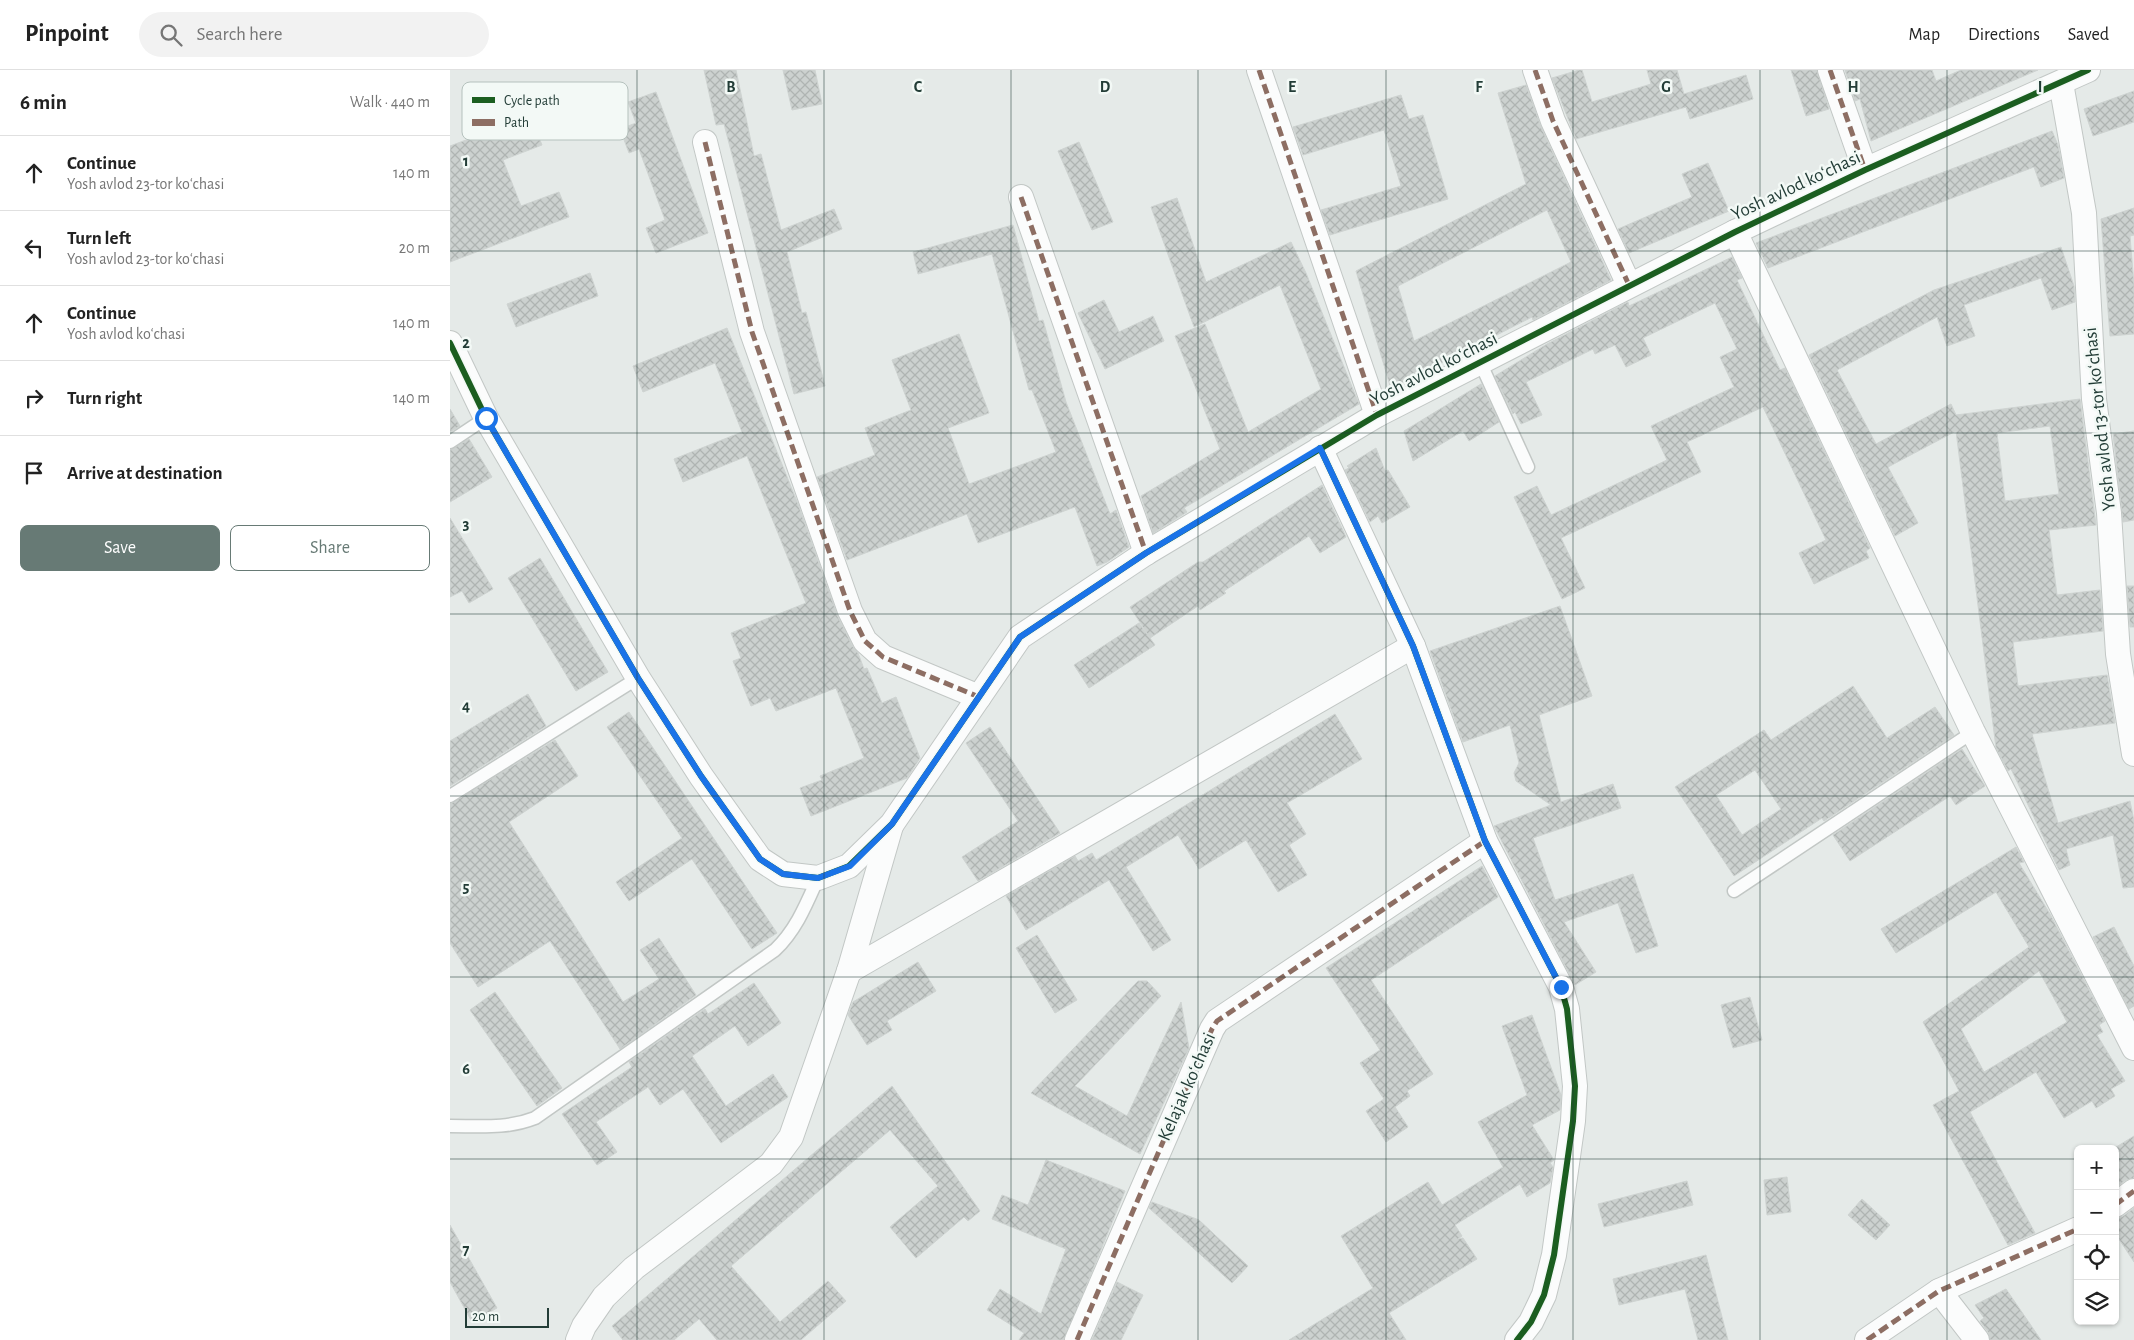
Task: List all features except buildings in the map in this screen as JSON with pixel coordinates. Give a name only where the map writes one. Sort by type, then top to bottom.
[{"type":"street","points":[[1258,70],[1376,415]]},
{"type":"street","points":[[1535,70],[1553,121],[1629,286]]},
{"type":"street","points":[[1830,70],[1865,170]]},
{"type":"street","name":"Yosh avlod koʻchasi","points":[[892,824],[1020,637],[1146,553],[1376,415],[1735,232],[1865,170],[2061,84],[2088,70]]},
{"type":"street","name":"Yosh avlod 13-tor koʻchasi","points":[[2061,84],[2084,213],[2094,399],[2109,513],[2118,654],[2134,754]]},
{"type":"street","points":[[705,142],[752,332],[850,611],[865,641],[883,657],[979,697]]},
{"type":"street","points":[[1021,197],[1146,553]]},
{"type":"street","points":[[1735,232],[1973,732],[2134,1048]]},
{"type":"street","points":[[450,343],[486,418],[638,678],[701,776],[760,859],[783,874],[818,878],[850,866],[892,824]]},
{"type":"street","points":[[1320,448],[1413,646],[1485,841],[1561,987],[1567,1009],[1576,1086],[1573,1121],[1554,1255],[1544,1295],[1531,1322],[1517,1340]]},
{"type":"street","points":[[849,971],[1413,646]]},
{"type":"street","points":[[578,1340],[584,1326],[604,1297],[634,1268],[771,1164],[791,1137],[849,971],[892,824]]},
{"type":"street","name":"Kelajak koʻchasi","points":[[1077,1340],[1217,1021],[1485,841]]},
{"type":"street","points":[[2119,1202],[2134,1191]]},
{"type":"street","points":[[1868,1340],[1939,1291],[2074,1231]]},
{"type":"street","points":[[1939,1291],[1977,1340]]},
{"type":"lane","points":[[1480,362],[1528,467]]},
{"type":"lane","points":[[450,442],[486,418]]},
{"type":"lane","points":[[450,796],[638,678]]},
{"type":"lane","points":[[1734,890],[1973,732]]},
{"type":"lane","points":[[450,1126],[502,1127],[520,1124],[535,1118],[775,950],[798,923],[818,878]]},
{"type":"marked path","points":[[1259,70],[1377,415]]},
{"type":"marked path","points":[[1535,70],[1553,121],[1629,285]]},
{"type":"marked path","points":[[1830,70],[1865,170]]},
{"type":"marked path","points":[[705,142],[752,332],[850,611],[865,641],[883,657],[979,697]]},
{"type":"marked path","points":[[1021,197],[1146,553]]},
{"type":"marked path","points":[[1077,1340],[1217,1021],[1485,841]]},
{"type":"marked path","points":[[2119,1202],[2134,1191]]},
{"type":"marked path","points":[[1867,1340],[1939,1291],[2074,1231]]},
{"type":"cycle path","points":[[450,343],[486,418],[638,678],[701,776],[760,859],[783,874],[818,878],[849,866],[892,824],[1020,637],[1146,553],[1377,415],[1735,232],[1865,170],[2088,70]]},
{"type":"cycle path","points":[[1320,448],[1413,646],[1485,841],[1561,987],[1567,1009],[1575,1086],[1573,1121],[1554,1255],[1544,1295],[1531,1322],[1517,1340]]},
{"type":"route","points":[[486,418],[638,678],[701,776],[760,859],[783,874],[818,878],[850,866],[892,824],[1020,637],[1146,553],[1320,448],[1413,646],[1485,841],[1561,987]]}]
